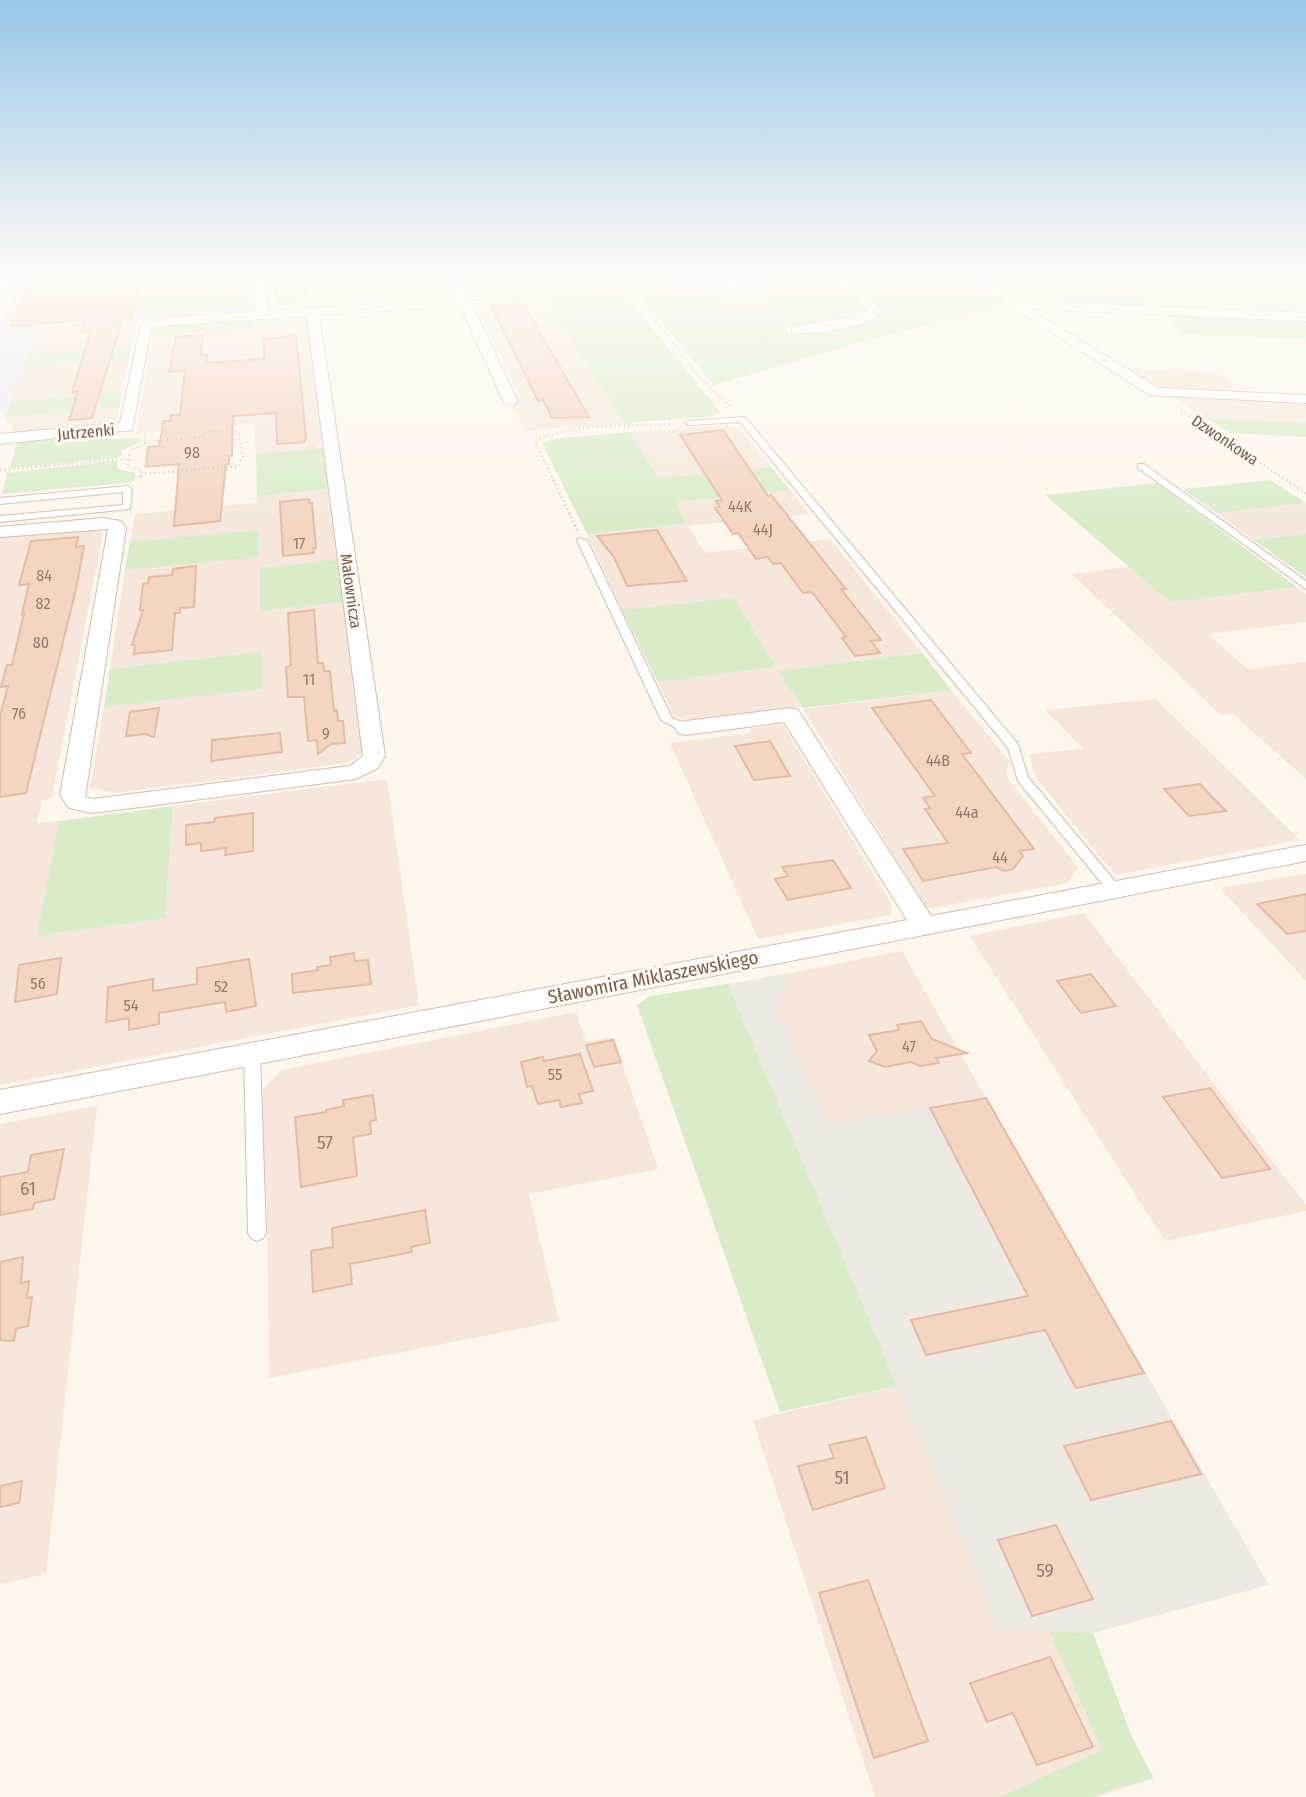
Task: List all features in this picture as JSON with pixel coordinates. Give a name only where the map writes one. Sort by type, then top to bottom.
[{"type":"street","name":"Jutrzenki","points":[[0,439],[127,427],[139,359]]},
{"type":"street","name":"Malownicza","points":[[0,532],[103,523],[115,525],[117,528],[72,795],[76,803],[93,806],[356,772],[370,763],[374,756],[319,359]]},
{"type":"street","points":[[491,359],[511,402]]},
{"type":"street","points":[[1101,359],[1155,392],[1306,399]]},
{"type":"street","points":[[686,728],[790,715],[923,925]]},
{"type":"street","name":"Sławomira Miklaszewskiego","points":[[0,1102],[1306,853]]},
{"type":"lane","points":[[689,423],[742,419],[1014,747],[1022,778],[1114,889]]},
{"type":"lane","points":[[1142,466],[1306,586]]},
{"type":"lane","points":[[0,501],[128,489],[127,507],[0,519]]},
{"type":"lane","points":[[582,540],[667,720],[686,728]]},
{"type":"lane","points":[[252,1053],[257,1233]]},
{"type":"path","points":[[685,359],[700,378],[742,419]]},
{"type":"path","name":"Dzwonkowa","points":[[1155,392],[1306,493]]},
{"type":"path","points":[[582,540],[535,441],[548,435],[689,423]]},
{"type":"path","points":[[141,474],[239,466],[243,457],[238,432],[229,430],[206,431],[202,437],[145,442]]},
{"type":"path","points":[[0,470],[129,458]]},
{"type":"shaded area","points":[[0,359],[26,359],[5,417],[0,414]]},
{"type":"shaded area","points":[[148,359],[313,359],[326,443],[313,449],[256,454],[254,424],[136,433]]},
{"type":"shaded area","points":[[502,359],[583,359],[624,423],[525,431],[512,403],[522,402]]},
{"type":"shaded area","points":[[129,361],[122,392],[11,401],[22,368]]},
{"type":"shaded area","points":[[1129,369],[1225,373],[1235,392],[1169,389],[1153,385]]},
{"type":"shaded area","points":[[1182,396],[1306,402],[1306,423],[1206,418],[1176,399]]},
{"type":"shaded area","points":[[119,408],[118,420],[95,428],[13,434],[11,424],[5,417]]},
{"type":"shaded area","points":[[727,425],[740,429],[771,467],[658,478],[630,432]]},
{"type":"shaded area","points":[[331,489],[340,560],[261,611],[345,602],[364,752],[347,763],[114,793],[90,787],[104,707],[262,689],[260,652],[110,669],[125,570],[259,556],[258,530],[130,542],[135,514],[256,503],[257,496]]},
{"type":"shaded area","points":[[790,490],[809,514],[688,526],[705,553],[830,539],[922,653],[779,671],[802,707],[691,721],[673,715],[658,682],[776,667],[734,598],[622,610],[587,534],[686,523],[673,502]]},
{"type":"shaded area","points":[[1306,503],[1306,534],[1254,540],[1217,513]]},
{"type":"shaded area","points":[[91,529],[103,533],[52,797],[42,802],[37,823],[59,821],[38,936],[165,918],[173,806],[387,779],[419,1005],[0,1085],[0,537]]},
{"type":"shaded area","points":[[1129,567],[1171,602],[1297,587],[1306,594],[1306,622],[1208,634],[1248,669],[1306,662],[1306,779],[1233,714],[1221,715],[1072,574]]},
{"type":"shaded area","points":[[951,690],[1009,761],[1006,776],[1078,867],[1068,883],[927,909],[803,709]]},
{"type":"shaded area","points":[[1156,699],[1300,840],[1115,875],[1036,778],[1029,754],[1083,749],[1045,710]]},
{"type":"shaded area","points":[[782,724],[892,905],[891,915],[758,939],[670,743],[750,733],[749,729]]},
{"type":"shaded area","points":[[1306,874],[1306,981],[1220,888]]},
{"type":"shaded area","points":[[1084,913],[1306,1205],[1306,1211],[1165,1241],[970,936]]},
{"type":"shaded area","points":[[902,951],[986,1098],[829,1123],[777,1009],[780,998],[791,973]]},
{"type":"shaded area","points":[[791,973],[777,1009],[829,1123],[986,1098],[1269,1585],[1093,1633],[999,1631],[728,984]]},
{"type":"shaded area","points":[[576,1012],[586,1042],[613,1037],[658,1169],[529,1194],[559,1321],[269,1378],[267,1210],[261,1090],[282,1070]]},
{"type":"shaded area","points":[[97,1106],[46,1574],[0,1584],[0,1124]]},
{"type":"shaded area","points":[[897,1386],[999,1631],[1093,1633],[1131,1735],[1153,1779],[1095,1797],[875,1797],[753,1420]]},
{"type":"green space","points":[[26,359],[129,359],[129,361],[22,368]]},
{"type":"green space","points":[[583,359],[677,359],[720,412],[710,417],[624,423]]},
{"type":"green space","points":[[692,359],[803,359],[714,385]]},
{"type":"green space","points":[[122,392],[119,408],[5,417],[11,401]]},
{"type":"green space","points":[[1206,418],[1306,423],[1306,437],[1230,433]]},
{"type":"green space","points":[[630,432],[658,478],[771,467],[790,490],[674,502],[687,523],[587,534],[542,443],[551,439]]},
{"type":"green space","points":[[112,435],[111,439],[140,438],[142,442],[122,450],[121,456],[117,458],[10,468],[17,442]]},
{"type":"green space","points":[[325,448],[327,458],[318,459],[328,462],[331,489],[257,496],[256,454]]},
{"type":"green space","points":[[117,461],[118,469],[136,473],[134,482],[2,494],[7,473]]},
{"type":"green space","points":[[1270,480],[1306,503],[1217,513],[1183,489]]},
{"type":"green space","points":[[1157,483],[1297,587],[1170,602],[1045,495]]},
{"type":"green space","points":[[259,530],[259,557],[125,570],[130,542]]},
{"type":"green space","points":[[1306,534],[1306,577],[1254,540]]},
{"type":"green space","points":[[340,560],[345,602],[260,611],[260,568]]},
{"type":"green space","points":[[734,598],[776,667],[658,682],[622,610]]},
{"type":"green space","points":[[261,652],[262,689],[104,707],[110,669]]},
{"type":"green space","points":[[922,653],[951,690],[803,708],[778,671]]},
{"type":"green space","points":[[173,806],[165,918],[37,936],[59,821]]},
{"type":"green space","points":[[728,984],[897,1386],[780,1412],[637,1005],[650,996]]},
{"type":"green space","points":[[1050,1632],[1093,1633],[1131,1735],[1153,1777],[1090,1797],[1000,1797],[1102,1750]]},
{"type":"building","points":[[82,359],[110,359],[92,418],[69,420],[78,392],[72,392]]},
{"type":"building","points":[[172,359],[207,359],[206,363],[298,359],[306,438],[304,442],[277,444],[276,413],[233,416],[232,456],[229,456],[229,464],[226,464],[220,521],[174,526],[179,464],[146,467],[148,447],[159,446],[164,421],[170,421],[171,415],[180,415],[185,371],[169,372]]},
{"type":"building","points":[[517,359],[555,359],[589,417],[552,418],[543,400],[538,401]]},
{"type":"building","points":[[723,430],[768,496],[771,495],[846,589],[841,589],[881,640],[871,641],[880,653],[855,656],[842,638],[846,637],[812,592],[803,593],[781,563],[773,564],[768,557],[756,559],[738,533],[733,534],[715,508],[720,507],[716,501],[722,500],[680,435]]},
{"type":"building","points":[[309,499],[309,503],[312,503],[316,548],[313,548],[314,553],[283,556],[280,502]]},
{"type":"building","points":[[657,530],[687,581],[627,586],[614,557],[597,536]]},
{"type":"building","points":[[78,537],[76,547],[84,546],[76,589],[26,793],[0,797],[0,716],[8,686],[1,687],[7,665],[12,665],[24,613],[22,614],[29,584],[19,585],[31,541]]},
{"type":"building","points":[[196,566],[194,607],[180,608],[180,613],[175,613],[172,650],[134,654],[135,645],[132,645],[143,610],[140,610],[143,584],[148,583],[149,577],[172,575],[173,569]]},
{"type":"building","points":[[314,610],[318,663],[323,663],[324,671],[330,671],[334,711],[337,710],[338,721],[343,721],[345,743],[331,744],[318,754],[317,740],[308,741],[304,697],[288,697],[286,667],[291,666],[288,613]]},
{"type":"building","points":[[931,700],[971,753],[962,754],[1034,849],[1019,851],[1023,856],[1013,869],[1005,871],[996,867],[923,881],[903,849],[948,843],[925,809],[930,808],[923,798],[935,796],[872,708]]},
{"type":"building","points":[[159,708],[154,737],[145,734],[126,736],[130,712]]},
{"type":"building","points":[[280,733],[282,752],[211,761],[212,740]]},
{"type":"building","points":[[770,741],[790,776],[754,780],[735,746]]},
{"type":"building","points":[[1200,784],[1226,811],[1189,816],[1164,789]]},
{"type":"building","points":[[253,813],[253,851],[225,855],[226,848],[201,851],[201,843],[186,845],[186,825]]},
{"type":"building","points":[[833,860],[851,888],[788,900],[775,879],[788,876],[782,867]]},
{"type":"building","points":[[1306,894],[1306,931],[1287,934],[1257,904]]},
{"type":"building","points":[[354,953],[355,961],[368,960],[371,984],[293,993],[292,974],[318,970],[317,967],[331,965],[330,957]]},
{"type":"building","points":[[61,958],[57,994],[15,1002],[19,965]]},
{"type":"building","points":[[249,959],[256,1006],[226,1012],[225,1002],[159,1013],[159,1024],[129,1030],[129,1018],[106,1022],[108,987],[153,979],[153,991],[197,984],[197,968]]},
{"type":"building","points":[[1091,974],[1116,1006],[1081,1013],[1057,981]]},
{"type":"building","points":[[921,1021],[932,1039],[967,1053],[936,1058],[939,1063],[920,1066],[911,1062],[885,1067],[869,1061],[877,1051],[869,1035],[899,1030],[897,1025]]},
{"type":"building","points":[[613,1040],[621,1062],[594,1067],[586,1045]]},
{"type":"building","points":[[580,1054],[593,1091],[579,1094],[582,1103],[561,1107],[559,1100],[538,1104],[532,1086],[527,1087],[521,1062]]},
{"type":"building","points":[[1210,1088],[1270,1169],[1222,1178],[1163,1097]]},
{"type":"building","points":[[373,1095],[376,1120],[370,1121],[371,1134],[353,1137],[357,1176],[301,1187],[295,1117],[326,1112],[344,1106],[343,1100]]},
{"type":"building","points":[[986,1098],[1144,1373],[1076,1388],[1045,1330],[926,1355],[911,1320],[1028,1296],[930,1108]]},
{"type":"building","points":[[64,1149],[54,1199],[34,1203],[33,1209],[0,1215],[0,1177],[28,1172],[31,1155]]},
{"type":"building","points":[[425,1210],[430,1243],[411,1247],[412,1252],[350,1264],[352,1284],[313,1292],[311,1251],[333,1247],[332,1228]]},
{"type":"building","points":[[23,1257],[21,1283],[29,1281],[27,1298],[32,1297],[28,1326],[16,1329],[14,1341],[0,1340],[0,1262]]},
{"type":"building","points":[[1171,1421],[1201,1474],[1091,1500],[1064,1446]]},
{"type":"building","points":[[866,1437],[885,1488],[813,1510],[798,1466],[834,1458],[829,1445]]},
{"type":"building","points":[[22,1481],[19,1503],[0,1507],[0,1486]]},
{"type":"building","points":[[1056,1525],[1093,1599],[1032,1616],[998,1540]]},
{"type":"building","points":[[868,1580],[928,1741],[874,1758],[819,1593]]},
{"type":"building","points":[[1050,1657],[1093,1747],[1037,1765],[1013,1713],[987,1722],[970,1683]]}]
